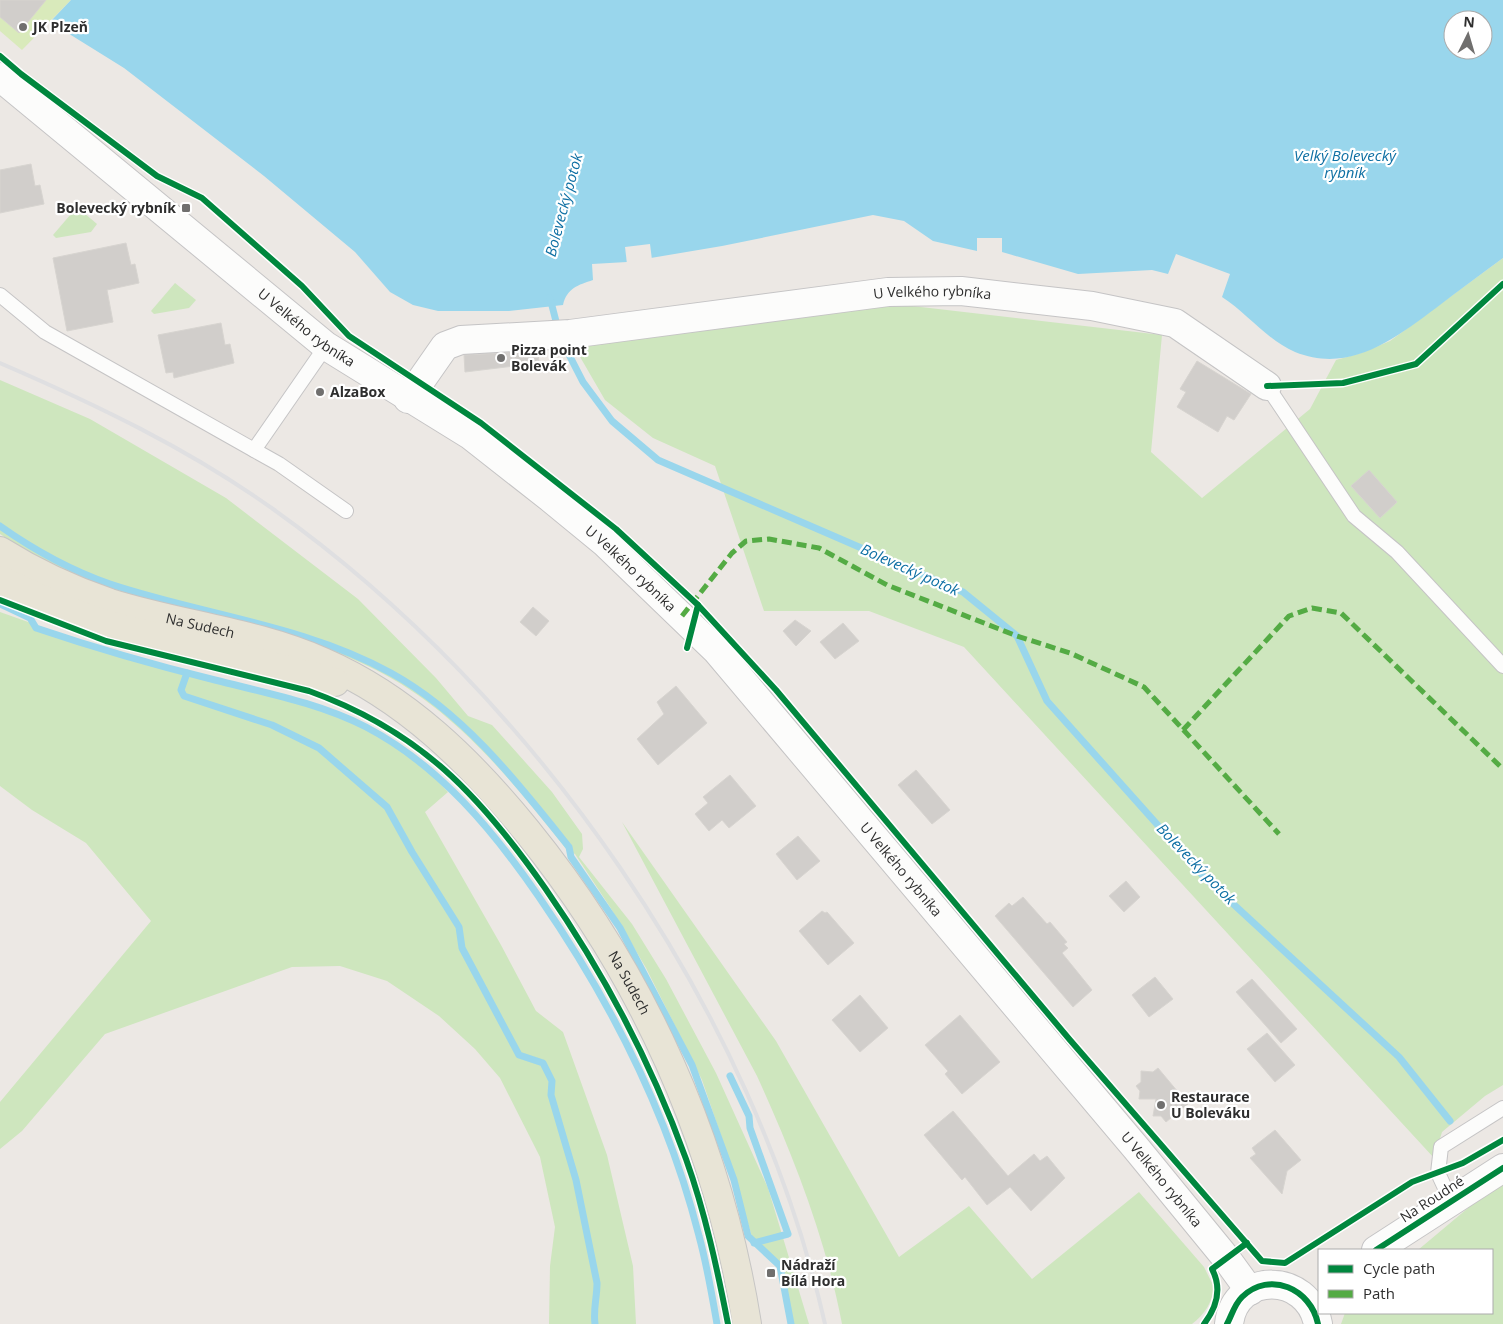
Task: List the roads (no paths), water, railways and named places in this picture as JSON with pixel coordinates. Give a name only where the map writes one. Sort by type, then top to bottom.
[{"type":"main road","name":"Na Sudech","points":[[0,551],[50,579],[110,603],[300,653],[348,674],[398,706],[456,751],[496,792],[557,868],[629,979],[674,1070],[705,1150],[730,1237],[747,1324]]},
{"type":"main road","name":"Na Sudech","points":[[0,580],[65,610],[105,624],[320,678],[348,686],[398,706]]},
{"type":"street","name":"U Velkého rybníka","points":[[0,77],[326,346],[413,390],[549,497],[612,550],[717,651],[1136,1148],[1226,1258],[1250,1291]]},
{"type":"street","name":"U Velkého rybníka","points":[[413,390],[445,346],[461,340],[570,334],[888,292],[961,291],[1092,306],[1175,323],[1267,386]]},
{"type":"street","name":"Na Roudné","points":[[1378,1249],[1503,1168]]},
{"type":"street","points":[[1228,1323],[1237,1303],[1250,1291],[1266,1285],[1284,1285],[1313,1294],[1313,1306],[1318,1324]]},
{"type":"lane","points":[[0,295],[45,332],[279,464],[346,511]]},
{"type":"lane","points":[[254,450],[326,346]]},
{"type":"lane","points":[[1267,386],[1354,516],[1397,552],[1503,666]]},
{"type":"lane","points":[[1451,1201],[1438,1173],[1441,1147],[1503,1108]]},
{"type":"water","name":"Velký Bolevecký rybník","points":[[71,0],[1503,0],[1503,258],[1404,331],[1370,350],[1353,356],[1334,359],[1315,358],[1295,352],[1275,341],[1222,297],[1230,274],[1176,254],[1168,274],[1152,270],[1078,274],[1002,252],[1002,238],[977,238],[977,251],[933,241],[904,221],[873,215],[722,246],[627,262],[592,264],[593,280],[570,291],[563,305],[509,311],[438,311],[413,305],[390,292],[355,252],[264,176],[124,68],[50,22]]},
{"type":"waterway","name":"Bolevecký potok","points":[[550,298],[558,329]]},
{"type":"waterway","name":"Bolevecký potok","points":[[562,341],[583,382],[612,421],[658,460],[963,592],[1017,636],[1047,701],[1205,878],[1399,1057],[1450,1121]]},
{"type":"waterway","points":[[0,526],[53,559],[110,584],[145,595],[288,632],[358,657],[418,689],[466,729],[488,751],[510,774],[569,847],[571,857],[620,928],[692,1065],[734,1180],[748,1236],[780,1266],[791,1324]]},
{"type":"waterway","points":[[0,604],[30,618],[36,628],[147,662],[292,699],[330,711],[366,727],[393,742],[441,780],[463,801],[503,848],[565,936],[590,976],[634,1059],[671,1146],[686,1190],[699,1236],[717,1324]]},
{"type":"waterway","points":[[187,673],[181,690],[184,696],[272,725],[319,748],[387,807],[412,852],[459,927],[462,948],[519,1055],[543,1063],[552,1081],[551,1095],[576,1180],[597,1283],[594,1313],[595,1324]]},
{"type":"waterway","points":[[730,1076],[749,1116],[750,1128],[788,1234],[754,1243]]},
{"type":"railway","points":[[0,363],[106,411],[175,447],[273,509],[369,585],[460,671],[544,766],[621,868],[688,977],[746,1090],[792,1206],[825,1324]]},
{"type":"place","name":"JK Plzeň","points":[[23,27]]},
{"type":"place","name":"Bolevecký rybník","points":[[186,208]]},
{"type":"place","name":"Pizza point Bolevák","points":[[501,358]]},
{"type":"place","name":"AlzaBox","points":[[320,392]]},
{"type":"place","name":"Restaurace U Boleváku","points":[[1161,1105]]},
{"type":"place","name":"Nádraží Bílá Hora","points":[[771,1273]]}]
